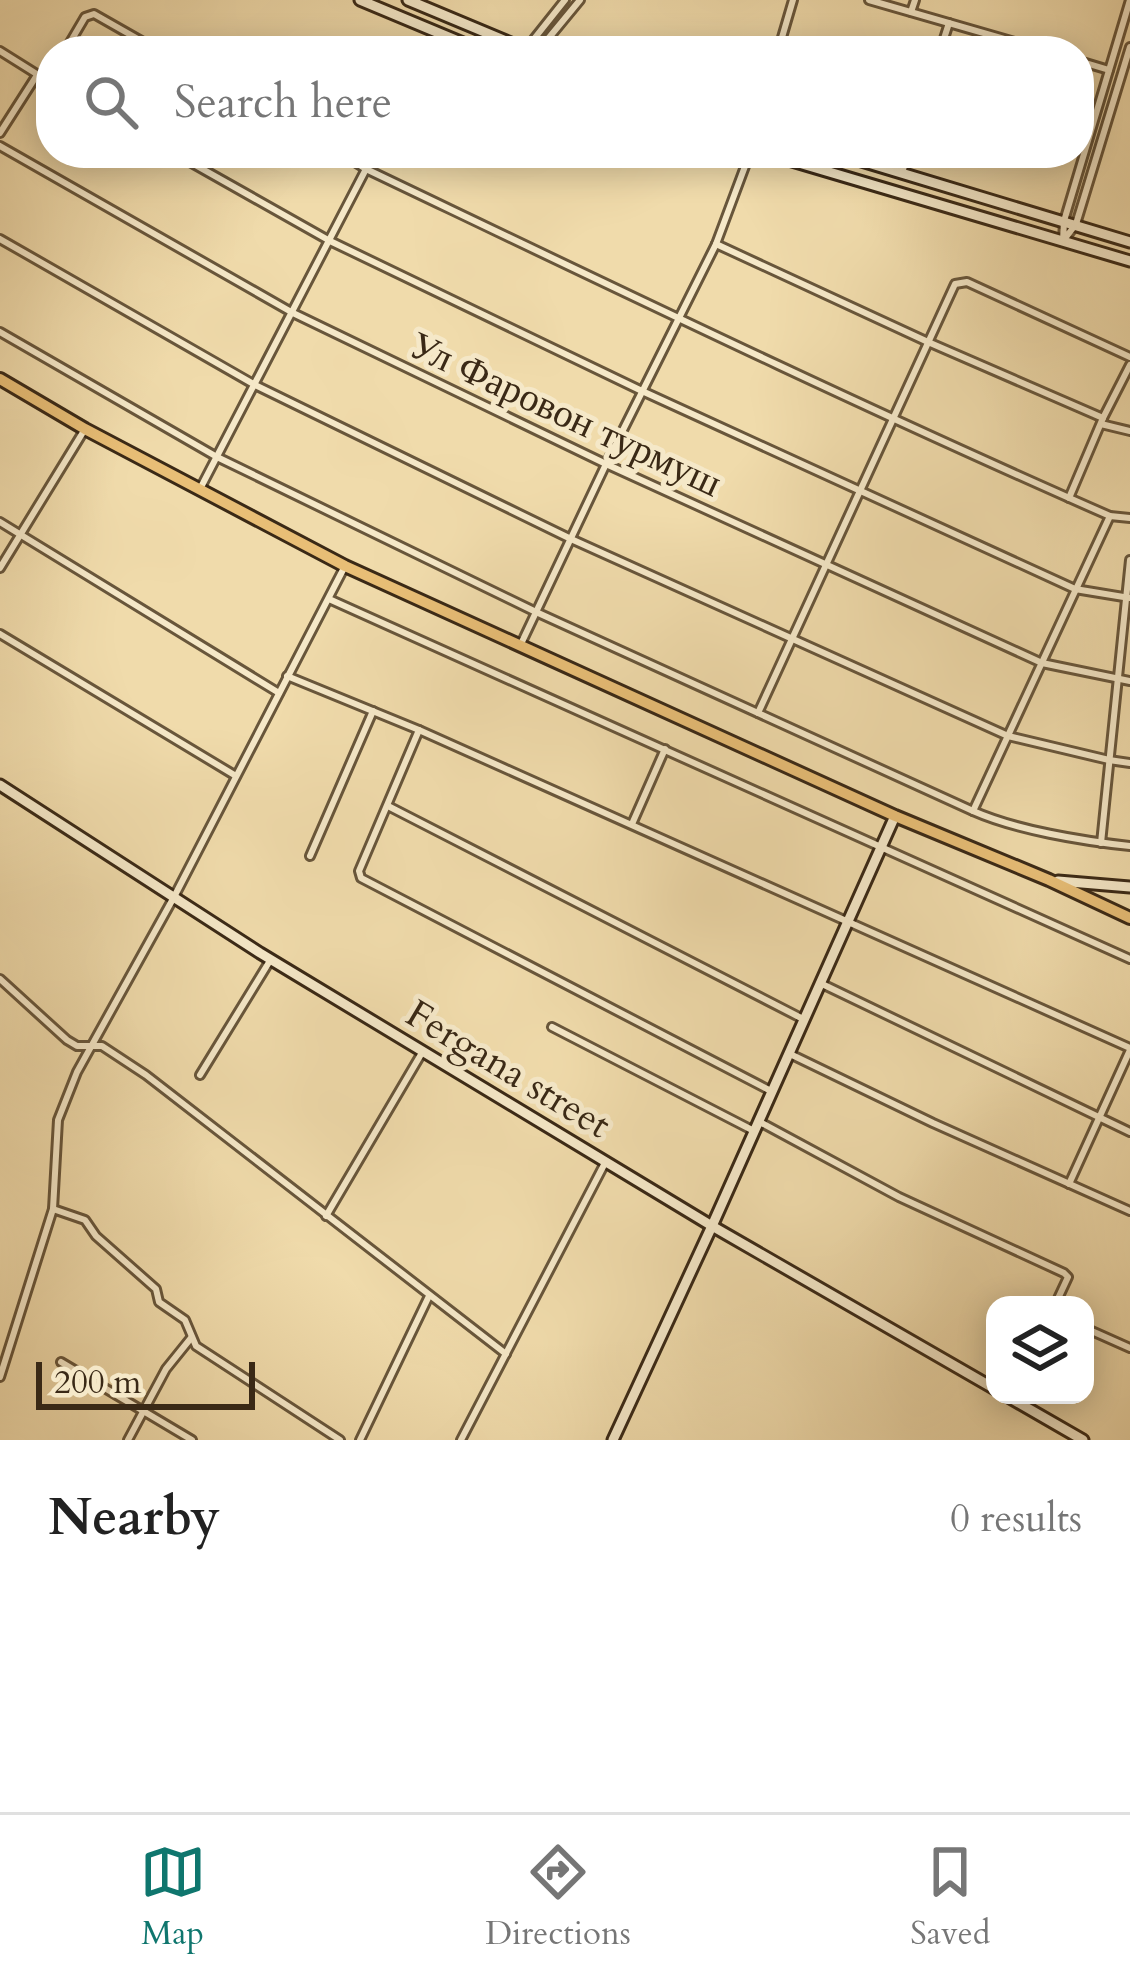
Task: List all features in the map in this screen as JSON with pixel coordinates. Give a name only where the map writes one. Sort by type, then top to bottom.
[{"type":"main road","points":[[0,379],[345,566],[1130,918]]},
{"type":"street","points":[[360,0],[446,36]]},
{"type":"street","points":[[408,0],[494,36]]},
{"type":"street","points":[[540,36],[565,0]]},
{"type":"street","points":[[545,36],[580,0]]},
{"type":"street","points":[[782,36],[793,0]]},
{"type":"street","points":[[869,0],[994,36]]},
{"type":"street","points":[[911,12],[915,0]]},
{"type":"street","points":[[1094,121],[1130,0]]},
{"type":"street","points":[[74,36],[85,17],[94,14],[133,36]]},
{"type":"street","points":[[945,36],[949,23]]},
{"type":"street","points":[[1063,241],[1080,210],[1130,47]]},
{"type":"street","points":[[0,52],[36,74]]},
{"type":"street","points":[[1094,66],[1109,70]]},
{"type":"street","points":[[0,134],[36,77]]},
{"type":"street","name":"Ул Фаровон турмуш","points":[[0,146],[36,167]]},
{"type":"street","name":"Ул Фаровон турмуш","points":[[39,168],[293,313],[606,464],[1042,663],[1130,681]]},
{"type":"street","name":"Ул Фаровон турмуш","points":[[201,168],[330,241],[642,391],[1075,589],[1128,598]]},
{"type":"street","points":[[520,646],[716,244],[744,168]]},
{"type":"street","points":[[816,168],[1130,261]]},
{"type":"street","points":[[885,168],[1130,242]]},
{"type":"street","points":[[902,173],[904,168]]},
{"type":"street","points":[[1070,222],[1069,206],[1080,168]]},
{"type":"street","points":[[200,489],[366,169],[894,419],[1110,516],[1130,518]]},
{"type":"street","points":[[1050,217],[1069,206]]},
{"type":"street","points":[[1080,210],[1090,229]]},
{"type":"street","points":[[1085,247],[1084,234],[1090,229]]},
{"type":"street","points":[[0,239],[255,385],[571,538],[1008,736],[1130,763]]},
{"type":"street","points":[[716,244],[1130,431]]},
{"type":"street","points":[[758,713],[955,284],[968,282],[1130,361],[1069,498]]},
{"type":"street","points":[[0,332],[217,457],[536,612],[992,820],[1130,846]]},
{"type":"street","points":[[0,568],[86,429]]},
{"type":"street","points":[[973,811],[1110,516]]},
{"type":"street","points":[[0,522],[279,693]]},
{"type":"street","points":[[1101,843],[1130,560]]},
{"type":"street","points":[[0,1376],[53,1209],[58,1120],[89,1048],[174,897],[345,566]]},
{"type":"street","points":[[328,599],[1130,959]]},
{"type":"street","points":[[0,634],[236,776]]},
{"type":"street","points":[[287,676],[632,824],[1130,1049],[1069,1184]]},
{"type":"street","points":[[310,856],[373,711]]},
{"type":"street","points":[[419,730],[359,871],[362,878],[771,1091]]},
{"type":"street","points":[[632,824],[665,748]]},
{"type":"street","name":"Fergana street","points":[[0,785],[271,959],[712,1226],[986,1384]]},
{"type":"street","points":[[388,806],[803,1019]]},
{"type":"street","points":[[613,1440],[896,816]]},
{"type":"street","points":[[1049,880],[1130,887]]},
{"type":"street","points":[[200,1075],[271,959]]},
{"type":"street","points":[[0,980],[67,1040],[77,1046],[102,1046],[146,1075],[506,1354]]},
{"type":"street","points":[[820,983],[1130,1132]]},
{"type":"street","points":[[552,1027],[1067,1274],[1058,1296]]},
{"type":"street","points":[[326,1216],[423,1051]]},
{"type":"street","points":[[788,1053],[1130,1211]]},
{"type":"street","points":[[461,1440],[605,1161]]},
{"type":"street","points":[[53,1209],[85,1220],[96,1237],[156,1289],[159,1302],[185,1320],[191,1338],[205,1353],[340,1440]]},
{"type":"street","points":[[360,1440],[429,1296]]},
{"type":"street","points":[[1094,1332],[1130,1348]]},
{"type":"street","points":[[128,1440],[166,1369],[191,1338]]},
{"type":"street","points":[[61,1362],[191,1440]]},
{"type":"street","points":[[1021,1404],[1084,1440]]}]
